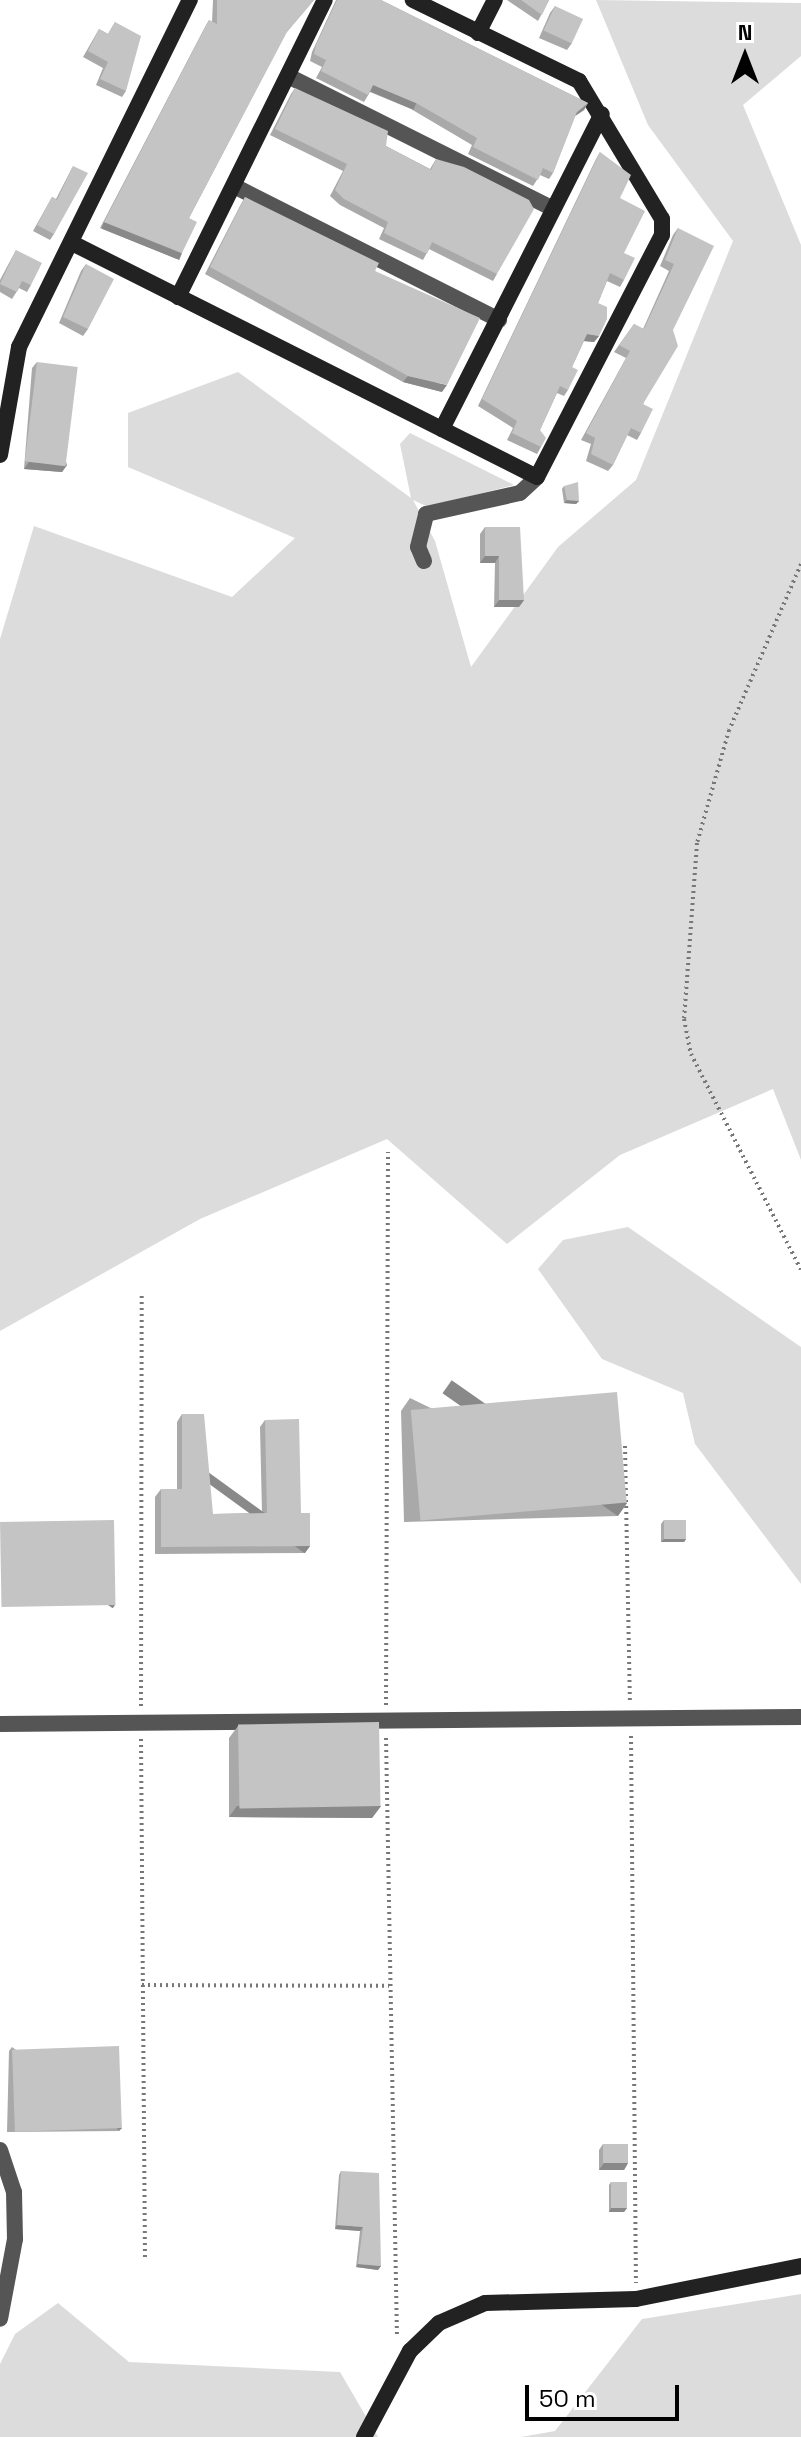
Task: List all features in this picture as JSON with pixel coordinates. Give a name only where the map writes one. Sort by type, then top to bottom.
[{"type":"street","points":[[0,455],[19,347],[74,244],[190,0]]},
{"type":"street","points":[[178,297],[325,0]]},
{"type":"street","points":[[413,0],[579,81],[602,114],[662,219],[662,235],[537,477],[520,493],[426,514],[418,547],[424,561]]},
{"type":"street","points":[[478,33],[495,0]]},
{"type":"street","points":[[288,76],[552,208]]},
{"type":"street","points":[[442,429],[602,114]]},
{"type":"street","points":[[234,186],[499,320]]},
{"type":"street","points":[[74,244],[537,477]]},
{"type":"street","points":[[0,1724],[801,1717]]},
{"type":"street","points":[[0,2150],[14,2192],[15,2239],[0,2319]]},
{"type":"street","points":[[364,2437],[398,2370],[439,2323],[485,2303],[636,2299],[801,2266]]},
{"type":"path","points":[[801,564],[729,730],[697,843],[684,1019],[691,1054],[801,1270]]},
{"type":"path","points":[[388,1152],[386,1721],[398,2370]]},
{"type":"path","points":[[142,1292],[145,2258]]},
{"type":"path","points":[[625,1446],[636,2299]]},
{"type":"path","points":[[142,1985],[389,1986]]},
{"type":"shaded area","points":[[596,0],[801,3],[801,56],[743,105],[801,245],[801,1160],[773,1089],[620,1155],[507,1244],[387,1139],[200,1219],[0,1331],[0,639],[34,526],[232,597],[295,538],[128,467],[128,413],[238,372],[411,498],[400,444],[410,433],[514,485],[428,507],[413,500],[435,541],[471,667],[558,547],[636,480],[733,241],[648,125]]},
{"type":"shaded area","points":[[628,1227],[801,1347],[801,1584],[695,1444],[683,1393],[602,1359],[538,1269],[563,1240]]},
{"type":"shaded area","points":[[801,2294],[801,2437],[521,2437],[555,2431],[642,2319]]},
{"type":"shaded area","points":[[58,2303],[129,2362],[340,2372],[378,2437],[0,2437],[0,2364],[15,2334]]},
{"type":"building","points":[[217,0],[314,0],[288,30],[189,218],[197,222],[182,253],[104,222],[209,20],[217,24]]},
{"type":"building","points":[[337,0],[381,0],[588,103],[577,112],[553,173],[543,168],[538,180],[473,147],[477,138],[416,103],[373,85],[368,95],[321,71],[326,60],[314,54],[316,45]]},
{"type":"building","points":[[521,0],[549,0],[542,15]]},
{"type":"building","points":[[555,6],[583,19],[572,44],[544,30]]},
{"type":"building","points":[[115,22],[141,36],[126,91],[100,79],[108,62],[88,51],[99,29],[108,34]]},
{"type":"building","points":[[295,88],[388,131],[386,146],[431,170],[436,159],[464,167],[529,200],[534,209],[497,274],[432,242],[427,254],[384,233],[388,222],[344,199],[335,190],[347,164],[275,129]]},
{"type":"building","points":[[600,152],[631,175],[620,198],[645,211],[624,253],[635,258],[624,280],[610,273],[598,303],[607,307],[607,319],[599,336],[587,334],[572,367],[578,370],[568,390],[560,386],[540,430],[546,438],[541,447],[512,433],[517,421],[482,399]]},
{"type":"building","points":[[73,166],[88,173],[54,234],[37,225],[52,197],[57,200]]},
{"type":"building","points":[[245,197],[379,263],[375,271],[480,318],[447,385],[408,376],[210,267]]},
{"type":"building","points":[[678,228],[714,246],[673,330],[678,346],[643,404],[653,409],[641,433],[631,428],[613,465],[591,454],[595,438],[586,433],[630,351],[619,345],[634,324],[644,329],[674,264],[665,260]]},
{"type":"building","points":[[16,250],[42,263],[31,285],[22,281],[17,292],[0,284]]},
{"type":"building","points":[[86,264],[114,279],[88,329],[63,317]]},
{"type":"building","points":[[37,362],[78,367],[66,466],[25,461]]},
{"type":"building","points":[[578,482],[579,501],[567,500],[564,486]]},
{"type":"building","points":[[485,527],[520,527],[524,600],[499,600],[499,556],[485,556]]},
{"type":"building","points":[[617,1392],[627,1503],[420,1521],[411,1410]]},
{"type":"building","points":[[182,1414],[204,1414],[213,1514],[267,1513],[265,1420],[299,1419],[301,1513],[310,1513],[310,1546],[161,1547],[161,1489],[182,1489]]},
{"type":"building","points":[[114,1520],[115,1605],[2,1607],[0,1522]]},
{"type":"building","points":[[664,1520],[686,1520],[686,1539],[664,1539]]},
{"type":"building","points":[[379,1722],[380,1806],[239,1808],[238,1724]]},
{"type":"building","points":[[119,2046],[122,2128],[15,2132],[12,2050]]},
{"type":"building","points":[[603,2144],[628,2144],[628,2163],[603,2163]]},
{"type":"building","points":[[341,2171],[379,2173],[381,2266],[358,2264],[363,2227],[337,2225]]},
{"type":"building","points":[[611,2182],[627,2182],[627,2208],[611,2208]]}]
